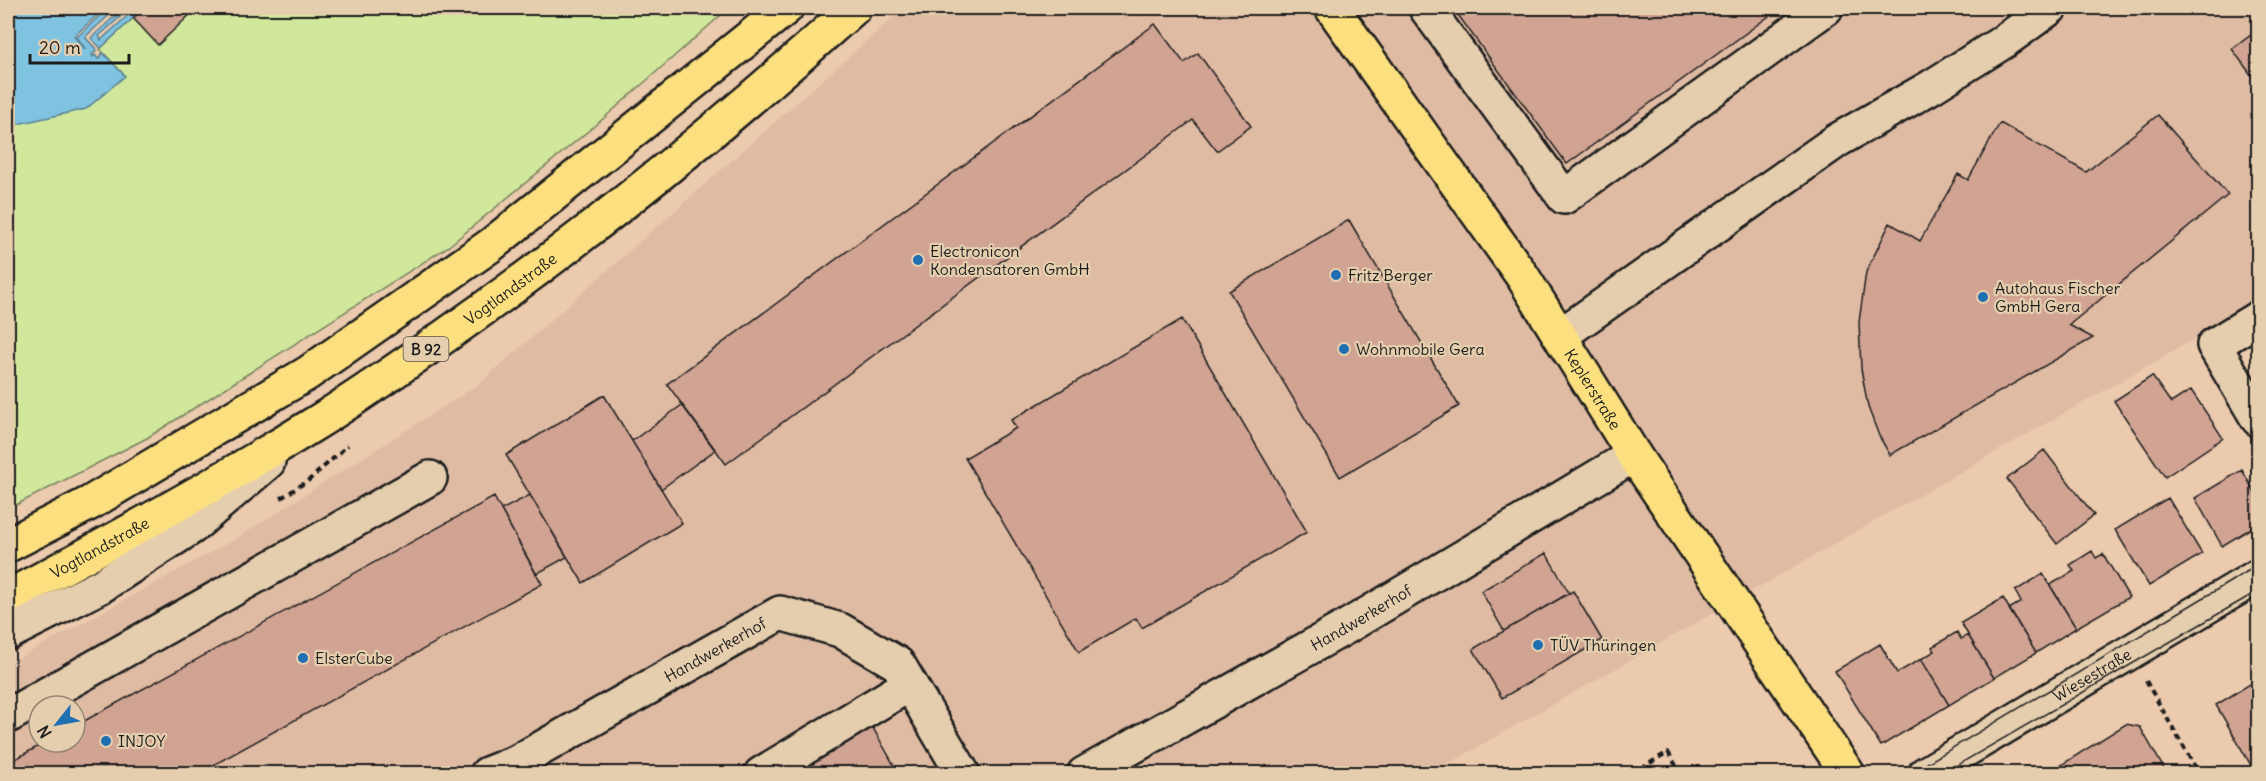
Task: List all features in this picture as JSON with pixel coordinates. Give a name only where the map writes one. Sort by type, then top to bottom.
[{"type":"main road","name":"Vogtlandstraße","points":[[8,597],[123,536],[312,426],[532,275],[675,162],[854,8]]},
{"type":"main road","name":"Keplerstraße","points":[[1332,8],[1484,219],[1561,335],[1634,455],[1848,774]]},
{"type":"main road","points":[[8,545],[90,503],[308,373],[491,245],[781,9]]},
{"type":"street","points":[[1426,8],[1564,197],[1826,8]]},
{"type":"street","points":[[1561,335],[1838,140],[1931,87],[2003,42],[2050,8]]},
{"type":"street","points":[[2259,318],[2214,345],[2259,419]]},
{"type":"street","points":[[8,633],[101,586],[192,527],[312,426]]},
{"type":"street","name":"Handwerkerhof","points":[[1084,774],[1346,627],[1634,455]]},
{"type":"street","points":[[8,716],[430,478]]},
{"type":"street","name":"Wiesestraße","points":[[1924,774],[2259,576]]},
{"type":"street","name":"Handwerkerhof","points":[[487,774],[517,762],[780,613],[840,630],[898,664],[963,774]]},
{"type":"street","points":[[761,774],[910,684]]},
{"type":"path","points":[[2130,652],[2199,774]]},
{"type":"path","points":[[1632,774],[1668,752],[1681,774]]},
{"type":"shaded area","points":[[904,8],[2258,8],[2258,303],[1432,773],[8,773],[8,664],[237,538],[479,384]]},
{"type":"green space","points":[[144,8],[729,8],[604,118],[449,246],[147,438],[8,509],[8,126],[124,75],[100,49]]},
{"type":"water","points":[[8,8],[105,8],[74,36],[86,50],[77,37],[108,8],[117,8],[85,37],[97,50],[92,55],[93,57],[95,55],[98,59],[103,53],[125,76],[86,109],[8,126]]},
{"type":"water","points":[[124,8],[130,8],[99,36],[101,40],[136,8],[144,8],[101,48],[91,38]]},
{"type":"building","points":[[144,8],[197,8],[158,45],[133,18]]},
{"type":"building","points":[[1453,8],[1780,8],[1567,164]]},
{"type":"building","name":"Electronicon Kondensatoren GmbH","points":[[1155,24],[1184,63],[1198,53],[1251,126],[1217,151],[1193,120],[726,464],[667,384]]},
{"type":"building","points":[[2258,30],[2258,77],[2255,80],[2232,49]]},
{"type":"building","name":"Autohaus Fischer GmbH Gera","points":[[2158,115],[2228,195],[2069,325],[2093,338],[1890,455],[1879,436],[1868,407],[1861,369],[1859,322],[1866,272],[1890,223],[1920,241],[1958,174],[1968,180],[2000,123],[2086,172]]},
{"type":"building","name":"Wohnmobile Gera","points":[[1349,220],[1459,406],[1340,477],[1229,291]]},
{"type":"building","points":[[1182,319],[1307,532],[1142,628],[1136,618],[1079,652],[965,458],[1016,428],[1011,420]]},
{"type":"building","points":[[2152,376],[2171,403],[2191,390],[2223,438],[2165,477],[2114,401]]},
{"type":"building","points":[[604,395],[682,523],[583,583],[506,455]]},
{"type":"building","points":[[682,405],[715,450],[661,489],[632,441]]},
{"type":"building","points":[[2044,450],[2094,515],[2057,544],[2007,479]]},
{"type":"building","points":[[2242,470],[2258,498],[2258,524],[2222,546],[2195,498]]},
{"type":"building","points":[[530,495],[567,557],[536,574],[501,510]]},
{"type":"building","name":"ElsterCube","points":[[494,497],[542,584],[197,774],[8,774],[8,763],[27,752],[87,754],[87,719]]},
{"type":"building","points":[[2168,498],[2202,554],[2149,586],[2115,530]]},
{"type":"building","points":[[2092,551],[2096,558],[2103,554],[2129,597],[2076,628],[2050,585],[2074,571],[2070,565]]},
{"type":"building","points":[[1546,553],[1569,593],[1504,631],[1481,591]]},
{"type":"building","points":[[2043,574],[2076,628],[2036,653],[2009,609],[2021,602],[2015,591]]},
{"type":"building","name":"TÜV Thüringen","points":[[1573,591],[1602,640],[1502,698],[1473,649]]},
{"type":"building","points":[[2003,598],[2036,653],[1994,678],[1961,623]]},
{"type":"building","points":[[1957,632],[1961,639],[1968,635],[1994,678],[1949,705],[1921,659],[1935,651],[1932,647]]},
{"type":"building","points":[[1880,644],[1897,673],[1921,659],[1949,705],[1881,746],[1835,671]]},
{"type":"building","points":[[2258,679],[2258,774],[2256,774],[2216,705]]},
{"type":"building","points":[[868,719],[899,774],[779,774]]},
{"type":"building","points":[[2126,724],[2140,727],[2167,774],[2047,774]]},
{"type":"tram line","points":[[1909,774],[2258,565]]},
{"type":"tram line","points":[[1942,774],[2258,591]]},
{"type":"place","name":"Electronicon Kondensatoren GmbH","points":[[918,260]]},
{"type":"place","name":"Fritz Berger","points":[[1336,275]]},
{"type":"place","name":"Autohaus Fischer GmbH Gera","points":[[1983,297]]},
{"type":"place","name":"Wohnmobile Gera","points":[[1344,349]]},
{"type":"place","name":"TÜV Thüringen","points":[[1538,645]]},
{"type":"place","name":"ElsterCube","points":[[303,658]]},
{"type":"place","name":"INJOY","points":[[106,741]]}]
